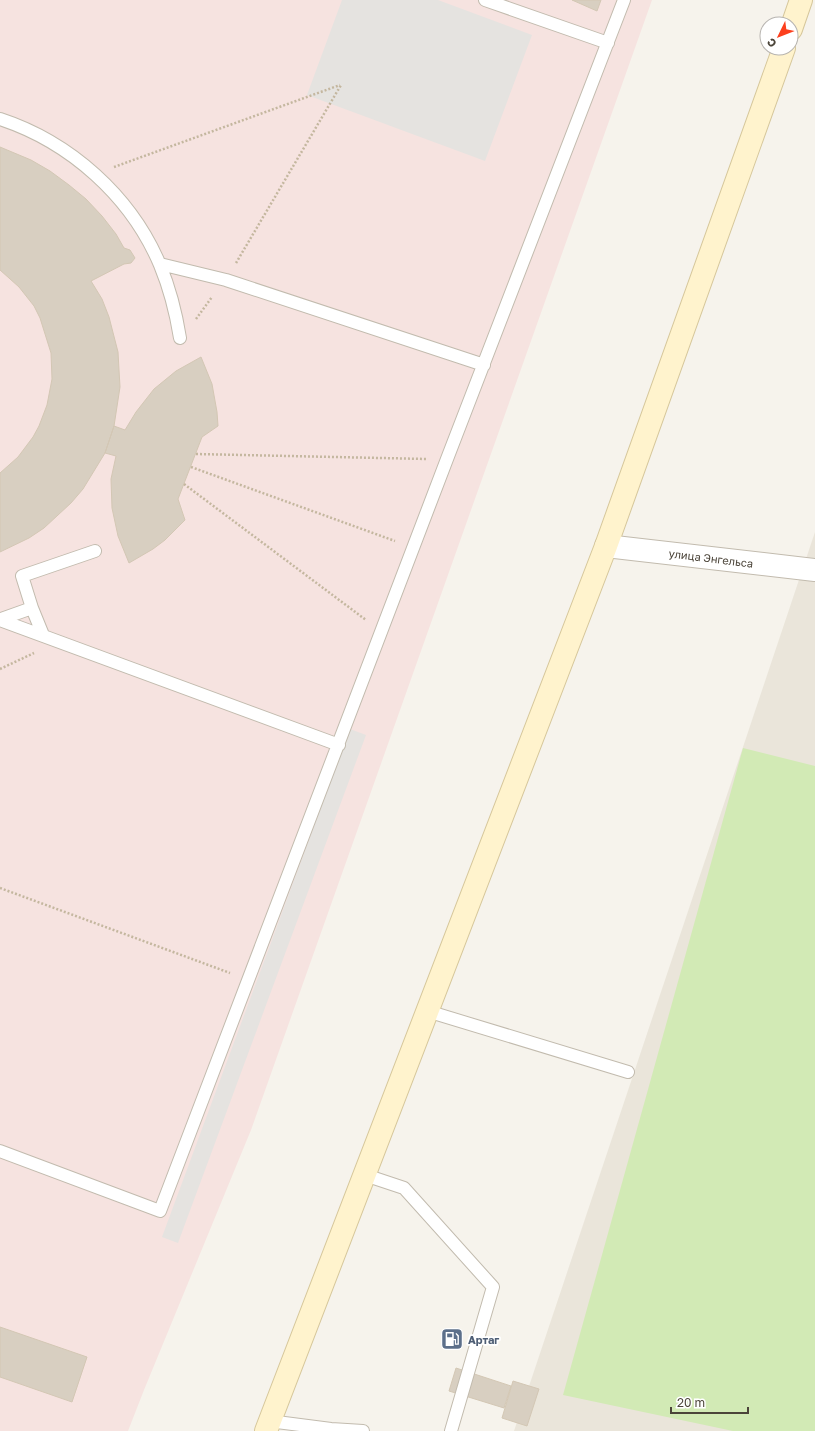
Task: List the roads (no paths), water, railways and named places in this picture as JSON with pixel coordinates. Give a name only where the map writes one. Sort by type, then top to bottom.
[{"type":"main road","points":[[796,16],[802,0]]},
{"type":"main road","points":[[268,1426],[606,546],[781,56]]},
{"type":"street","name":"улица Энгельса","points":[[606,546],[815,570]]},
{"type":"lane","points":[[484,0],[608,43]]},
{"type":"lane","points":[[0,1151],[160,1211],[624,0]]},
{"type":"lane","points":[[0,119],[15,124],[38,135],[60,148],[94,174],[119,199],[135,219],[160,264],[174,307],[180,338]]},
{"type":"lane","points":[[160,264],[226,280],[484,365]]},
{"type":"lane","points":[[43,635],[32,608],[22,576],[95,550]]},
{"type":"lane","points":[[0,619],[32,608]]},
{"type":"lane","points":[[0,619],[339,745]]},
{"type":"lane","points":[[427,1011],[628,1072]]},
{"type":"lane","points":[[364,1175],[404,1188],[493,1287],[451,1431]]},
{"type":"lane","points":[[268,1426],[363,1431]]},
{"type":"place","name":"Артаг","points":[[452,1339]]}]
